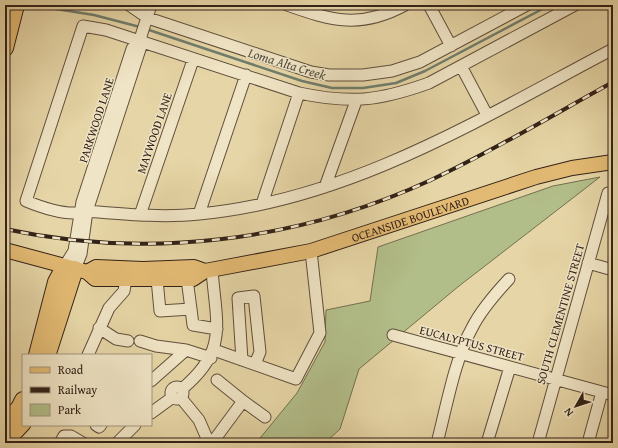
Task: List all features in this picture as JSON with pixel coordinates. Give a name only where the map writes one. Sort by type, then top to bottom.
[{"type":"highway","points":[[5,48],[16,5]]},
{"type":"highway","points":[[37,354],[56,282],[75,269]]},
{"type":"highway","points":[[47,354],[75,269]]},
{"type":"highway","points":[[5,422],[20,408],[22,403]]},
{"type":"highway","points":[[5,442],[22,424]]},
{"type":"main road","name":"OCEANSIDE BOULEVARD","points":[[5,250],[75,269],[96,279],[193,279],[208,271],[311,251],[536,177],[572,168],[613,162]]},
{"type":"main road","name":"OCEANSIDE BOULEVARD","points":[[75,269],[96,267],[143,269],[194,267],[208,271]]},
{"type":"street","name":"PARKWOOD LANE","points":[[75,269],[74,251],[83,213],[132,49],[140,40],[151,5]]},
{"type":"street","points":[[288,5],[322,17],[358,20],[373,18],[405,5]]},
{"type":"street","points":[[429,5],[451,46]]},
{"type":"street","points":[[129,6],[146,21],[311,72],[329,75],[363,75],[392,71],[420,62],[527,5]]},
{"type":"street","points":[[575,5],[429,84],[406,91],[356,101],[326,99],[299,92],[193,60],[140,40],[106,30],[83,26],[26,201],[39,206],[83,213],[140,215],[199,214],[262,204],[325,187],[366,173],[423,148],[613,49]]},
{"type":"street","name":"MAYWOOD LANE","points":[[140,215],[193,60]]},
{"type":"street","points":[[461,66],[487,115]]},
{"type":"street","points":[[199,214],[246,75]]},
{"type":"street","points":[[262,204],[299,92]]},
{"type":"street","points":[[325,187],[356,101]]},
{"type":"street","name":"SOUTH CLEMENTINE STREET","points":[[538,443],[608,193]]},
{"type":"street","points":[[140,341],[156,346],[242,360],[296,379],[320,333],[311,251]]},
{"type":"street","points":[[588,263],[613,270]]},
{"type":"street","points":[[152,412],[179,394],[194,379],[212,354],[217,329],[208,271]]},
{"type":"street","points":[[88,354],[108,308],[124,291],[126,279]]},
{"type":"street","points":[[187,279],[193,325],[217,329]]},
{"type":"street","points":[[437,443],[461,354],[476,320],[509,279]]},
{"type":"street","points":[[157,280],[160,311],[191,309]]},
{"type":"street","points":[[242,360],[238,298],[254,296],[260,352],[255,364]]},
{"type":"street","points":[[99,328],[116,339],[128,340]]},
{"type":"street","name":"EUCALYPTUS STREET","points":[[393,335],[613,395]]},
{"type":"street","points":[[152,380],[186,350]]},
{"type":"street","points":[[487,443],[510,367]]},
{"type":"street","points":[[217,380],[266,417]]},
{"type":"street","points":[[588,443],[602,392]]},
{"type":"street","points":[[179,394],[199,420],[211,443],[243,401]]},
{"type":"street","points":[[117,443],[134,426]]},
{"type":"street","points":[[60,443],[64,436],[71,436],[83,443]]},
{"type":"green space","points":[[600,177],[459,286],[359,369],[340,429],[325,443],[256,443],[297,393],[325,342],[326,310],[370,301],[378,247],[553,186]]},
{"type":"waterway","name":"Loma Alta Creek","points":[[31,5],[94,15],[140,27]]},
{"type":"waterway","name":"Loma Alta Creek","points":[[146,29],[302,81],[332,88],[363,88],[396,83],[425,71],[550,5]]},
{"type":"railway","points":[[5,229],[59,238],[113,243],[168,243],[222,239],[276,230],[329,218],[381,201],[454,169],[613,82]]}]
